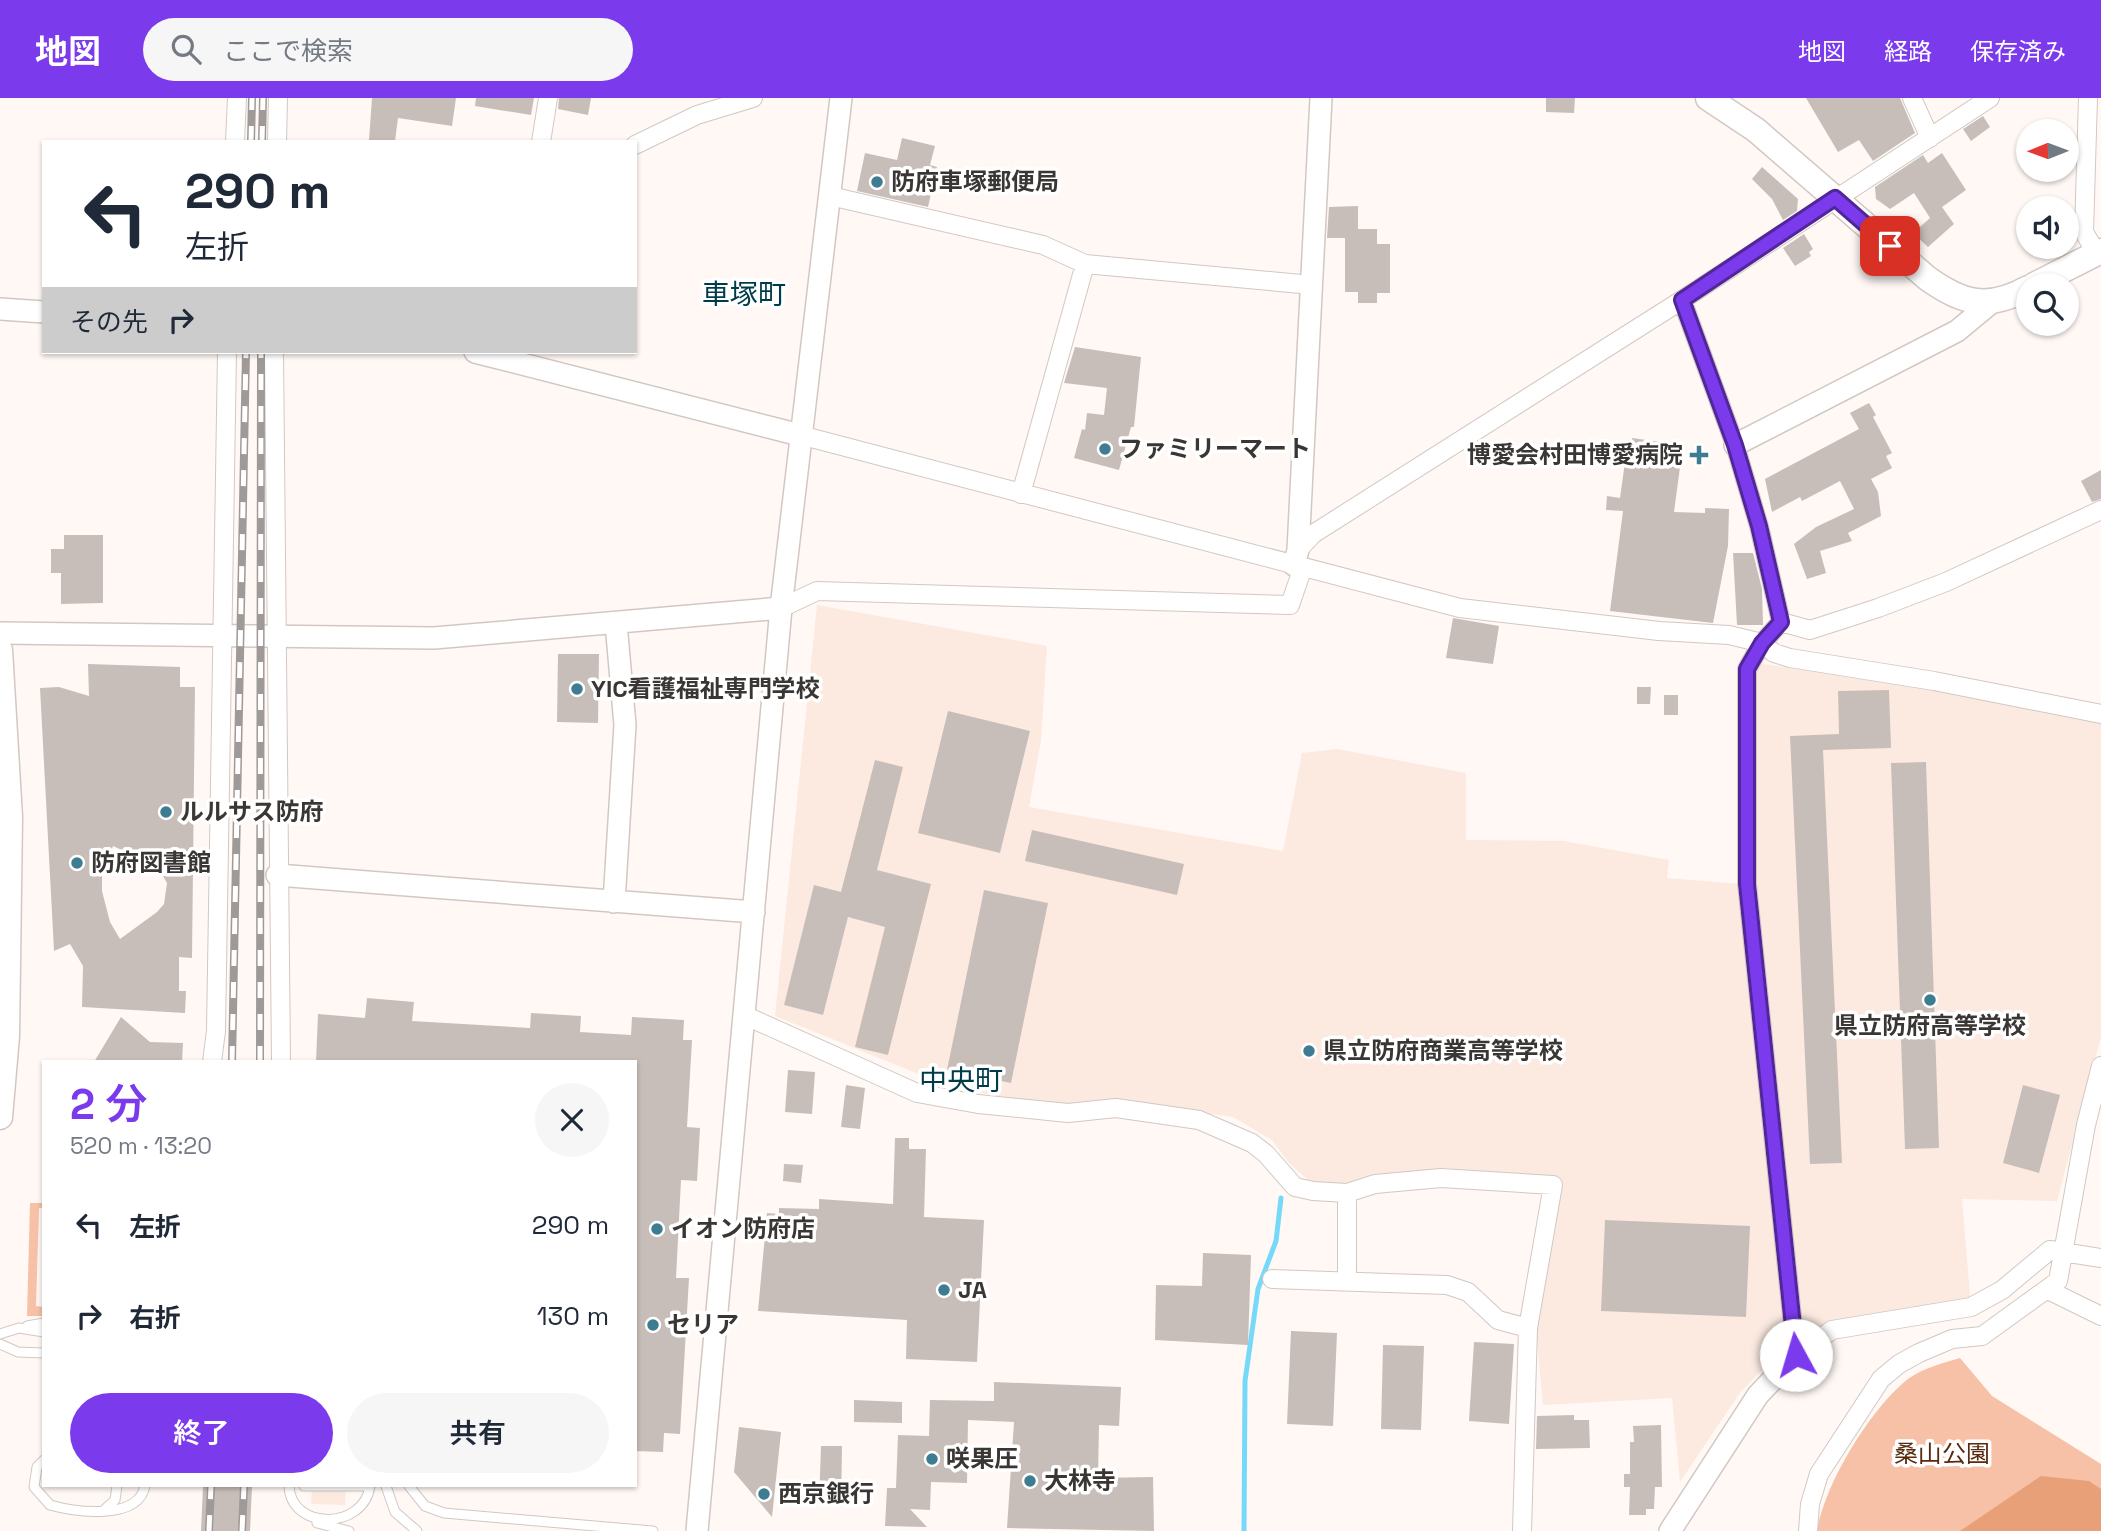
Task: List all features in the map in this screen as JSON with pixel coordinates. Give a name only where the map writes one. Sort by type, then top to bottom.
[{"type":"main road","points":[[1708,98],[1756,130],[1949,293],[1964,301],[1992,302],[2016,295]]},
{"type":"main road","points":[[2057,273],[2098,252]]},
{"type":"main road","points":[[0,650],[5,817],[0,1117]]},
{"type":"street","points":[[235,140],[237,98]]},
{"type":"street","points":[[277,140],[278,98]]},
{"type":"street","points":[[541,140],[548,98]]},
{"type":"street","points":[[637,144],[697,115],[753,98]]},
{"type":"street","points":[[697,1531],[781,608],[841,98]]},
{"type":"street","points":[[0,633],[434,638],[781,608],[817,591],[1290,605],[1299,561],[1321,98]]},
{"type":"street","points":[[1912,98],[1930,138]]},
{"type":"street","points":[[1299,561],[1313,534],[1682,300],[1990,98]]},
{"type":"street","points":[[2088,98],[2084,232],[2098,252]]},
{"type":"street","points":[[830,196],[1043,245],[1085,264],[1312,285]]},
{"type":"street","points":[[1021,494],[1085,264]]},
{"type":"street","points":[[1682,300],[1735,445],[1759,526],[1781,622]]},
{"type":"street","points":[[1735,445],[1957,331],[1992,302]]},
{"type":"street","points":[[0,309],[42,312]]},
{"type":"street","points":[[212,1060],[216,1031],[227,354]]},
{"type":"street","points":[[274,354],[281,1060]]},
{"type":"street","points":[[483,354],[1021,494],[1299,561],[1460,608],[1659,631],[1729,635],[1762,643],[1774,653],[1790,658],[1934,681],[2101,714]]},
{"type":"street","points":[[1781,622],[1810,630],[1878,608],[1957,577],[2101,510]]},
{"type":"street","points":[[1781,622],[1762,643],[1747,669],[1747,884],[1796,1355]]},
{"type":"street","points":[[614,902],[625,725],[616,623]]},
{"type":"street","points":[[278,876],[754,912]]},
{"type":"street","points":[[744,1015],[918,1093],[1042,1111],[1068,1113],[1116,1108],[1199,1120],[1252,1143],[1266,1154],[1295,1187],[1348,1193],[1375,1184],[1441,1178],[1553,1185],[1528,1328],[1522,1531]]},
{"type":"street","points":[[1808,1531],[1810,1504],[1819,1474],[1881,1379],[1919,1353],[1952,1339],[1982,1336],[2058,1281],[2062,1251],[2094,1124],[2101,1066]]},
{"type":"street","points":[[1347,1282],[1348,1193]]},
{"type":"street","points":[[1670,1531],[1758,1395],[1796,1355],[1832,1331],[1867,1322],[1971,1307],[2002,1290],[2050,1250],[2101,1258]]},
{"type":"street","points":[[1272,1279],[1447,1285],[1468,1292],[1498,1320],[1528,1328]]},
{"type":"street","points":[[2048,1290],[2101,1316]]},
{"type":"lane","points":[[0,1334],[42,1323]]},
{"type":"lane","points":[[19,1328],[42,1332]]},
{"type":"lane","points":[[0,1344],[18,1352],[42,1353]]},
{"type":"lane","points":[[42,1464],[34,1478],[34,1487],[43,1501],[60,1508],[105,1509],[133,1505],[144,1487]]},
{"type":"lane","points":[[105,1509],[115,1500],[117,1487]]},
{"type":"lane","points":[[289,1487],[296,1509],[310,1520],[330,1529],[349,1531]]},
{"type":"lane","points":[[310,1520],[334,1520],[355,1513],[368,1499],[370,1487]]},
{"type":"lane","points":[[386,1487],[395,1512],[417,1531]]},
{"type":"lane","points":[[410,1487],[425,1507],[444,1513],[653,1531]]},
{"type":"shaded area","name":"県立防府商業高等学校","points":[[817,605],[1047,646],[1041,741],[1029,807],[1283,851],[1302,753],[1337,749],[1466,773],[1466,840],[1564,841],[1669,860],[1667,878],[1742,884],[1783,1326],[1774,1357],[1739,1394],[1680,1482],[1672,1398],[1543,1405],[1535,1320],[1562,1180],[1447,1168],[1368,1177],[1345,1185],[1309,1181],[1289,1163],[1272,1140],[1233,1117],[1129,1103],[1051,1108],[946,1085],[775,1016]]},
{"type":"shaded area","name":"県立防府高等学校","points":[[1757,663],[2101,717],[2101,1037],[2057,1201],[1962,1199],[1971,1307],[1867,1322],[1796,1355],[1747,884]]},
{"type":"shaded area","points":[[2041,1476],[2089,1481],[2101,1489],[2101,1531],[1960,1531]]},
{"type":"shaded area","points":[[312,1487],[346,1487],[345,1505],[311,1504]]},
{"type":"green space","points":[[30,1203],[42,1203],[42,1208],[39,1208],[36,1306],[42,1307],[42,1316],[27,1316]]},
{"type":"green space","name":"桑山公園","points":[[1960,1358],[1992,1396],[2101,1464],[2101,1531],[1817,1531],[1828,1493],[1849,1452],[1889,1397],[1915,1374]]},
{"type":"building","points":[[372,98],[456,98],[452,126],[398,118],[395,140],[369,140]]},
{"type":"building","points":[[476,98],[534,98],[531,115],[475,106]]},
{"type":"building","points":[[559,98],[591,98],[588,115],[558,109]]},
{"type":"building","points":[[1546,98],[1575,98],[1574,113],[1546,112]]},
{"type":"building","points":[[1806,98],[1900,98],[1915,133],[1873,161],[1859,140],[1838,152]]},
{"type":"building","points":[[1983,116],[1990,127],[1971,141],[1963,129]]},
{"type":"building","points":[[902,138],[935,146],[930,165],[937,167],[928,207],[857,191],[865,153],[897,160]]},
{"type":"building","points":[[1942,153],[1966,190],[1942,207],[1954,224],[1928,247],[1913,233],[1930,218],[1914,193],[1890,209],[1876,199],[1875,187],[1923,155],[1928,163]]},
{"type":"building","points":[[1762,167],[1798,199],[1797,211],[1783,220],[1772,199],[1752,179]]},
{"type":"building","points":[[1358,206],[1358,229],[1377,229],[1377,244],[1390,244],[1390,293],[1377,293],[1377,303],[1358,303],[1358,292],[1345,292],[1345,238],[1327,238],[1329,207]]},
{"type":"building","points":[[1804,234],[1813,249],[1809,252],[1811,256],[1795,266],[1783,248]]},
{"type":"building","points":[[1075,347],[1141,357],[1134,427],[1131,427],[1119,470],[1074,458],[1082,429],[1085,430],[1087,413],[1104,415],[1107,388],[1064,383]]},
{"type":"building","points":[[1869,403],[1876,415],[1873,417],[1892,453],[1886,456],[1892,468],[1871,479],[1878,492],[1881,516],[1848,533],[1852,541],[1820,551],[1826,573],[1807,579],[1794,544],[1816,527],[1854,509],[1840,481],[1802,501],[1800,497],[1772,512],[1765,479],[1859,429],[1850,413]]},
{"type":"building","points":[[1632,438],[1683,445],[1674,512],[1705,513],[1705,508],[1729,509],[1728,546],[1713,623],[1610,611],[1623,511],[1606,510],[1607,496],[1620,498],[1625,462],[1629,463]]},
{"type":"building","points":[[2101,470],[2101,499],[2092,502],[2081,481]]},
{"type":"building","points":[[64,535],[103,535],[103,603],[61,604],[61,573],[51,573],[51,549],[64,549]]},
{"type":"building","points":[[1733,553],[1753,553],[1762,589],[1763,625],[1737,625]]},
{"type":"building","points":[[1453,618],[1499,626],[1493,664],[1446,658]]},
{"type":"building","points":[[558,654],[599,654],[598,723],[557,722]]},
{"type":"building","points":[[88,664],[180,667],[180,687],[195,687],[192,958],[179,957],[179,991],[186,991],[185,1013],[82,1007],[83,966],[70,944],[54,951],[40,688],[59,687],[89,696]],"holes":[[[113,846],[157,866],[167,883],[164,904],[120,939],[110,922],[102,891],[102,875]]]},
{"type":"building","points":[[1637,687],[1651,687],[1650,704],[1637,704]]},
{"type":"building","points":[[1889,690],[1891,748],[1823,750],[1842,1163],[1810,1164],[1790,736],[1839,734],[1838,691]]},
{"type":"building","points":[[1664,695],[1678,695],[1678,715],[1664,715]]},
{"type":"building","points":[[948,711],[1030,731],[1000,853],[918,833]]},
{"type":"building","points":[[875,760],[903,767],[877,870],[931,884],[888,1055],[855,1047],[885,927],[848,917],[823,1015],[784,1005],[814,885],[841,892]]},
{"type":"building","points":[[1926,762],[1939,1148],[1905,1149],[1891,763]]},
{"type":"building","points":[[1032,830],[1184,864],[1177,895],[1025,861]]},
{"type":"building","points":[[984,890],[1048,903],[1011,1083],[947,1070]]},
{"type":"building","name":"イオン防府店","points":[[367,998],[414,1002],[412,1021],[530,1028],[531,1013],[581,1016],[580,1032],[631,1035],[632,1017],[684,1020],[683,1040],[692,1040],[687,1127],[700,1128],[697,1181],[681,1180],[676,1278],[689,1278],[680,1434],[664,1433],[663,1452],[637,1451],[637,1060],[316,1060],[318,1014],[365,1018]]},
{"type":"building","points":[[121,1017],[150,1042],[183,1043],[182,1060],[95,1060]]},
{"type":"building","points":[[788,1070],[815,1072],[812,1114],[785,1112]]},
{"type":"building","points":[[846,1085],[865,1088],[860,1129],[841,1127]]},
{"type":"building","points":[[2023,1085],[2060,1095],[2039,1173],[2003,1163]]},
{"type":"building","points":[[895,1138],[909,1138],[909,1149],[926,1149],[924,1217],[984,1220],[977,1362],[906,1359],[907,1320],[758,1311],[767,1213],[779,1214],[779,1208],[819,1209],[819,1199],[893,1204]]},
{"type":"building","points":[[784,1164],[803,1165],[801,1183],[783,1181]]},
{"type":"building","points":[[1605,1220],[1750,1226],[1746,1317],[1601,1311]]},
{"type":"building","points":[[1203,1253],[1251,1255],[1248,1345],[1155,1340],[1156,1285],[1202,1286]]},
{"type":"building","points":[[1291,1331],[1337,1333],[1333,1426],[1287,1424]]},
{"type":"building","points":[[1474,1342],[1514,1344],[1509,1424],[1469,1421]]},
{"type":"building","points":[[1383,1345],[1424,1346],[1421,1430],[1381,1429]]},
{"type":"building","points":[[994,1382],[1121,1387],[1119,1426],[1099,1425],[1098,1478],[1153,1477],[1154,1531],[1007,1528],[1014,1422],[968,1420],[967,1483],[931,1482],[930,1510],[910,1509],[927,1527],[885,1526],[887,1488],[896,1488],[898,1435],[929,1436],[930,1400],[994,1401]]},
{"type":"building","points":[[854,1400],[902,1402],[902,1423],[854,1422]]},
{"type":"building","points":[[1574,1415],[1574,1420],[1589,1420],[1590,1448],[1536,1449],[1537,1416]]},
{"type":"building","points":[[1661,1425],[1662,1487],[1655,1487],[1654,1509],[1646,1509],[1646,1515],[1629,1515],[1630,1487],[1624,1487],[1624,1474],[1630,1474],[1633,1426]]},
{"type":"building","name":"西京銀行","points":[[739,1427],[781,1432],[772,1517],[734,1472]]},
{"type":"building","points":[[821,1446],[842,1446],[841,1505],[819,1504]]},
{"type":"building","points":[[203,1487],[252,1487],[250,1531],[201,1531]]},
{"type":"waterway","points":[[1244,1531],[1245,1381],[1258,1289],[1276,1241],[1281,1198]]},
{"type":"railway","points":[[251,140],[252,98]]},
{"type":"railway","points":[[262,140],[263,98]]},
{"type":"railway","points":[[232,1060],[246,354]]},
{"type":"railway","points":[[260,1060],[261,354]]},
{"type":"railway","points":[[209,1531],[211,1487]]},
{"type":"railway","points":[[242,1531],[244,1487]]},
{"type":"place","name":"防府車塚郵便局","points":[[877,182]]},
{"type":"place","name":"ファミリーマート","points":[[1105,449]]},
{"type":"place","name":"博愛会村田博愛病院","points":[[1699,455]]},
{"type":"place","name":"YIC看護福祉専門学校","points":[[577,689]]},
{"type":"place","name":"ルルサス防府","points":[[166,812]]},
{"type":"place","name":"防府図書館","points":[[77,863]]},
{"type":"place","name":"県立防府高等学校","points":[[1930,1000]]},
{"type":"place","name":"県立防府商業高等学校","points":[[1309,1051]]},
{"type":"place","name":"イオン防府店","points":[[657,1229]]},
{"type":"place","name":"JA","points":[[944,1290]]},
{"type":"place","name":"セリア","points":[[653,1325]]},
{"type":"place","name":"咲果圧","points":[[932,1459]]},
{"type":"place","name":"大林寺","points":[[1030,1481]]},
{"type":"place","name":"西京銀行","points":[[764,1494]]},
{"type":"district","name":"車塚町","points":[[744,294]]},
{"type":"district","name":"中央町","points":[[961,1080]]},
{"type":"route","points":[[1796,1355],[1747,884],[1747,669],[1762,643],[1781,622],[1759,526],[1735,445],[1682,300],[1835,198],[1890,246]]}]
